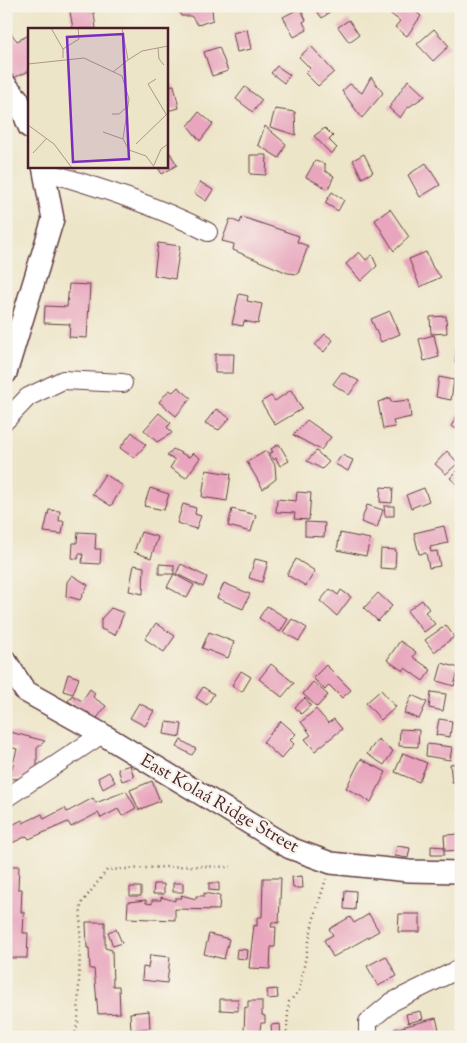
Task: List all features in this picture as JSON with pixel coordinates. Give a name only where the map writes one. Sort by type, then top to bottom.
[{"type":"street","points":[[6,85],[18,98],[28,124]]},
{"type":"street","points":[[6,373],[53,219],[43,168],[122,194],[170,213],[208,232]]},
{"type":"street","points":[[6,420],[28,397],[63,380],[123,383]]},
{"type":"street","name":"East Kolaá Ridge Street","points":[[6,662],[25,691],[102,734],[290,848],[331,863],[410,872],[461,872]]},
{"type":"street","points":[[6,798],[102,734]]},
{"type":"street","points":[[368,1037],[368,1022],[392,1002],[461,968]]},
{"type":"path","points":[[286,1037],[288,1002],[299,991],[313,921],[331,863]]},
{"type":"path","points":[[74,1037],[78,1022],[81,904],[107,870],[231,866]]},
{"type":"building","points":[[69,6],[93,6],[96,28],[73,28]]},
{"type":"building","points":[[177,6],[216,6],[212,8],[213,20],[198,25],[191,16],[181,16]]},
{"type":"building","points":[[313,6],[338,6],[322,18]]},
{"type":"building","points":[[385,6],[409,6],[421,16],[407,36],[395,27],[400,21],[383,8]]},
{"type":"building","points":[[300,8],[306,20],[303,22],[307,30],[294,37],[283,17]]},
{"type":"building","points":[[349,20],[359,35],[349,42],[338,27]]},
{"type":"building","points":[[6,27],[17,41],[28,36],[28,71],[11,79],[6,71],[8,64],[6,61]]},
{"type":"building","points":[[247,29],[251,49],[237,52],[233,33]]},
{"type":"building","points":[[434,29],[449,46],[433,61],[417,44]]},
{"type":"building","points":[[311,46],[334,72],[318,86],[305,73],[310,68],[299,57]]},
{"type":"building","points":[[219,47],[228,71],[212,76],[204,52]]},
{"type":"building","points":[[277,66],[290,75],[284,83],[271,73]]},
{"type":"building","points":[[371,77],[383,93],[362,118],[342,91],[350,84],[362,93]]},
{"type":"building","points":[[408,80],[425,96],[406,109],[400,118],[389,108]]},
{"type":"building","points":[[174,85],[179,108],[168,111],[168,86]]},
{"type":"building","points":[[245,87],[262,100],[253,112],[236,99]]},
{"type":"building","points":[[275,109],[295,112],[296,135],[270,127]]},
{"type":"building","points":[[199,112],[213,124],[200,141],[188,126]]},
{"type":"building","points":[[265,126],[286,144],[279,158],[258,145]]},
{"type":"building","points":[[325,128],[333,136],[329,140],[337,148],[331,154],[314,136]]},
{"type":"building","points":[[170,153],[177,165],[162,174],[158,168],[168,168],[168,154]]},
{"type":"building","points":[[364,154],[373,172],[362,178],[353,160]]},
{"type":"building","points":[[250,155],[267,155],[266,175],[250,174]]},
{"type":"building","points":[[315,161],[325,164],[325,171],[334,176],[328,189],[306,177]]},
{"type":"building","points":[[426,163],[440,185],[420,197],[408,175]]},
{"type":"building","points":[[200,182],[213,190],[206,201],[194,193]]},
{"type":"building","points":[[332,192],[344,200],[338,211],[325,203]]},
{"type":"building","points":[[390,209],[409,237],[394,251],[375,220]]},
{"type":"building","points":[[242,217],[299,236],[297,242],[308,246],[298,274],[288,273],[233,250],[234,244],[222,241],[230,219],[240,223]]},
{"type":"building","points":[[158,243],[180,246],[175,279],[154,275]]},
{"type":"building","points":[[359,252],[366,260],[372,255],[377,266],[361,281],[346,264]]},
{"type":"building","points":[[426,252],[433,268],[441,277],[420,287],[409,259]]},
{"type":"building","points":[[69,284],[90,285],[87,338],[69,337],[70,324],[44,323],[45,306],[67,307]]},
{"type":"building","points":[[239,294],[248,296],[247,301],[262,304],[258,324],[244,321],[243,326],[232,324]]},
{"type":"building","points":[[390,311],[400,334],[381,342],[371,319]]},
{"type":"building","points":[[446,316],[447,333],[431,334],[430,317]]},
{"type":"building","points":[[457,333],[461,333],[461,364],[455,363]]},
{"type":"building","points":[[325,334],[333,340],[324,352],[315,345]]},
{"type":"building","points":[[434,335],[439,357],[424,361],[419,339]]},
{"type":"building","points":[[215,354],[234,354],[233,373],[215,373]]},
{"type":"building","points":[[342,372],[359,381],[349,395],[333,384]]},
{"type":"building","points":[[439,377],[454,380],[451,400],[436,397]]},
{"type":"building","points":[[178,387],[191,398],[176,416],[159,402],[169,390],[173,392]]},
{"type":"building","points":[[291,390],[302,409],[275,425],[261,402],[271,396],[275,401]]},
{"type":"building","points":[[390,398],[391,402],[409,400],[411,417],[393,421],[395,427],[383,429],[378,402]]},
{"type":"building","points":[[216,409],[230,418],[219,430],[205,423]]},
{"type":"building","points":[[461,410],[461,431],[451,426]]},
{"type":"building","points":[[159,413],[171,423],[167,427],[172,433],[157,442],[144,430]]},
{"type":"building","points":[[307,420],[331,437],[321,450],[293,435]]},
{"type":"building","points":[[132,432],[146,445],[134,458],[120,448]]},
{"type":"building","points":[[279,444],[289,461],[280,466],[276,458],[274,460],[269,453],[273,452],[271,449]]},
{"type":"building","points":[[173,449],[189,457],[193,453],[200,458],[186,478],[170,468],[175,460],[167,456]]},
{"type":"building","points":[[266,451],[275,465],[276,479],[263,489],[247,462]]},
{"type":"building","points":[[316,451],[329,462],[322,469],[307,461]]},
{"type":"building","points":[[447,451],[458,463],[446,474],[435,464]]},
{"type":"building","points":[[342,455],[353,460],[348,471],[335,464]]},
{"type":"building","points":[[461,467],[461,488],[450,478]]},
{"type":"building","points":[[206,470],[231,474],[227,501],[202,497]]},
{"type":"building","points":[[105,474],[123,486],[111,506],[92,494]]},
{"type":"building","points":[[381,487],[393,488],[392,503],[380,502]]},
{"type":"building","points":[[150,488],[169,494],[164,510],[144,506]]},
{"type":"building","points":[[424,488],[429,501],[411,508],[406,495]]},
{"type":"building","points":[[297,492],[311,493],[309,520],[294,519],[295,513],[276,512],[277,499],[296,501]]},
{"type":"building","points":[[183,504],[196,508],[195,514],[201,516],[196,529],[177,523]]},
{"type":"building","points":[[367,505],[383,510],[377,528],[361,522]]},
{"type":"building","points":[[384,506],[394,506],[394,516],[385,516]]},
{"type":"building","points":[[232,509],[256,515],[251,532],[228,526]]},
{"type":"building","points":[[49,510],[60,511],[59,521],[64,521],[62,534],[44,532]]},
{"type":"building","points":[[305,522],[325,523],[324,537],[305,536]]},
{"type":"building","points":[[444,526],[448,543],[430,547],[431,552],[437,551],[440,566],[429,568],[426,553],[419,554],[414,533]]},
{"type":"building","points":[[78,532],[96,533],[95,549],[101,549],[100,564],[82,563],[83,554],[79,554],[78,559],[72,558],[73,543],[77,543]]},
{"type":"building","points":[[141,532],[158,537],[151,558],[134,552]]},
{"type":"building","points":[[340,533],[370,539],[366,556],[337,550]]},
{"type":"building","points":[[381,549],[396,550],[395,569],[380,568]]},
{"type":"building","points":[[255,559],[268,562],[262,582],[249,578]]},
{"type":"building","points":[[296,559],[315,571],[306,586],[287,575]]},
{"type":"building","points":[[159,564],[174,565],[174,574],[159,574]]},
{"type":"building","points":[[181,564],[207,577],[203,587],[176,574]]},
{"type":"building","points":[[134,565],[144,567],[143,594],[129,591]]},
{"type":"building","points":[[174,574],[194,585],[187,598],[167,587]]},
{"type":"building","points":[[72,575],[88,585],[80,600],[66,596],[67,582]]},
{"type":"building","points":[[224,583],[250,594],[243,609],[217,598]]},
{"type":"building","points":[[330,589],[338,595],[341,590],[351,597],[337,616],[320,601]]},
{"type":"building","points":[[378,593],[392,606],[378,621],[364,608]]},
{"type":"building","points":[[422,600],[429,609],[425,612],[435,624],[424,632],[407,611]]},
{"type":"building","points":[[267,606],[288,619],[280,632],[259,618]]},
{"type":"building","points":[[111,608],[124,613],[115,635],[101,629],[101,619]]},
{"type":"building","points":[[292,619],[307,628],[299,641],[283,632]]},
{"type":"building","points":[[156,623],[175,636],[164,652],[145,639]]},
{"type":"building","points":[[446,625],[454,637],[434,652],[425,640]]},
{"type":"building","points":[[209,632],[234,642],[228,658],[202,648]]},
{"type":"building","points":[[400,641],[416,652],[413,657],[431,670],[423,681],[405,668],[403,671],[387,660]]},
{"type":"building","points":[[442,663],[459,668],[454,686],[437,681]]},
{"type":"building","points":[[271,664],[294,683],[282,697],[259,679]]},
{"type":"building","points":[[326,665],[351,690],[342,698],[329,685],[325,690],[313,678]]},
{"type":"building","points":[[241,671],[251,677],[242,692],[232,685]]},
{"type":"building","points":[[68,674],[79,678],[73,694],[63,691]]},
{"type":"building","points":[[313,682],[328,695],[317,707],[303,694]]},
{"type":"building","points":[[203,687],[214,694],[207,705],[196,698]]},
{"type":"building","points":[[90,689],[95,693],[93,697],[106,706],[95,721],[88,712],[84,714],[76,710],[76,706],[68,701],[72,695],[82,701]]},
{"type":"building","points":[[381,690],[396,707],[381,720],[366,703]]},
{"type":"building","points":[[431,692],[446,694],[443,711],[429,708]]},
{"type":"building","points":[[412,695],[427,702],[419,719],[404,713]]},
{"type":"building","points":[[305,698],[311,705],[301,714],[295,707]]},
{"type":"building","points":[[139,703],[154,711],[145,726],[130,718]]},
{"type":"building","points":[[316,709],[328,723],[334,719],[342,729],[315,751],[305,739],[311,735],[301,722]]},
{"type":"building","points":[[439,719],[452,721],[450,737],[436,735]]},
{"type":"building","points":[[281,721],[296,734],[290,740],[294,744],[281,759],[263,742]]},
{"type":"building","points":[[166,722],[182,724],[180,737],[164,734]]},
{"type":"building","points":[[400,729],[419,730],[418,747],[399,746]]},
{"type":"building","points":[[6,731],[45,741],[37,748],[37,771],[32,778],[9,779],[17,749],[6,746]]},
{"type":"building","points":[[378,739],[393,751],[384,765],[367,754]]},
{"type":"building","points":[[181,740],[196,749],[192,755],[177,747]]},
{"type":"building","points":[[427,744],[452,747],[450,760],[426,756]]},
{"type":"building","points":[[403,753],[427,763],[419,782],[395,772]]},
{"type":"building","points":[[361,759],[386,772],[371,802],[346,788]]},
{"type":"building","points":[[461,763],[461,781],[452,782],[450,764]]},
{"type":"building","points":[[130,765],[134,777],[122,781],[118,769]]},
{"type":"building","points":[[109,772],[115,782],[103,789],[98,778]]},
{"type":"building","points":[[152,781],[160,801],[139,810],[130,790]]},
{"type":"building","points":[[126,791],[136,808],[122,816],[118,809],[101,818],[98,813],[71,827],[68,822],[29,839],[27,836],[12,843],[6,833],[6,828],[22,820],[23,823],[42,814],[44,819],[65,808],[67,812],[93,798],[96,803]]},
{"type":"building","points":[[461,834],[461,850],[445,851],[444,835]]},
{"type":"building","points":[[397,846],[410,848],[408,858],[395,856]]},
{"type":"building","points":[[431,846],[444,847],[444,855],[431,855]]},
{"type":"building","points":[[6,866],[19,866],[18,889],[22,889],[21,912],[24,912],[23,933],[28,933],[27,958],[7,958]]},
{"type":"building","points":[[302,876],[303,888],[293,888],[292,877]]},
{"type":"building","points":[[263,878],[281,878],[279,923],[272,922],[271,927],[276,927],[275,947],[271,947],[270,969],[249,968],[254,925],[257,926],[257,917],[262,917]]},
{"type":"building","points":[[173,883],[183,883],[183,892],[173,892]]},
{"type":"building","points":[[209,883],[219,883],[219,891],[209,890]]},
{"type":"building","points":[[154,884],[164,884],[164,894],[153,894]]},
{"type":"building","points":[[130,887],[141,887],[141,896],[130,896]]},
{"type":"building","points":[[345,890],[356,891],[355,910],[344,909]]},
{"type":"building","points":[[204,893],[220,896],[219,910],[175,909],[175,920],[127,918],[128,902],[146,900],[146,903],[152,904],[152,900],[161,900],[161,897],[175,901],[175,898],[182,898],[181,895],[196,899],[196,896],[204,896]]},
{"type":"building","points":[[369,914],[379,931],[333,957],[324,940],[333,935],[329,929],[350,917],[354,923]]},
{"type":"building","points":[[399,914],[420,914],[420,932],[398,932]]},
{"type":"building","points":[[86,922],[105,922],[105,948],[112,950],[113,986],[119,986],[120,1013],[98,1014],[94,969],[90,969],[89,948],[87,948]]},
{"type":"building","points":[[116,929],[122,943],[113,946],[108,932]]},
{"type":"building","points":[[209,934],[229,939],[224,959],[204,954]]},
{"type":"building","points":[[237,949],[248,950],[247,959],[236,958]]},
{"type":"building","points":[[150,955],[170,957],[167,983],[142,980],[143,967],[148,968]]},
{"type":"building","points":[[386,956],[397,976],[378,986],[367,966]]},
{"type":"building","points":[[277,989],[278,998],[268,999],[267,990]]},
{"type":"building","points":[[220,999],[238,999],[238,1011],[220,1010]]},
{"type":"building","points":[[248,1001],[262,1001],[262,1015],[265,1016],[265,1023],[261,1023],[259,1037],[248,1037],[248,1032],[244,1032],[245,1007],[248,1008]]},
{"type":"building","points":[[149,1011],[150,1028],[131,1030],[130,1013]]},
{"type":"building","points":[[421,1011],[423,1019],[408,1023],[406,1014]]},
{"type":"building","points":[[436,1018],[441,1037],[396,1037],[394,1029]]},
{"type":"building","points":[[280,1024],[281,1037],[272,1037],[271,1025]]}]
